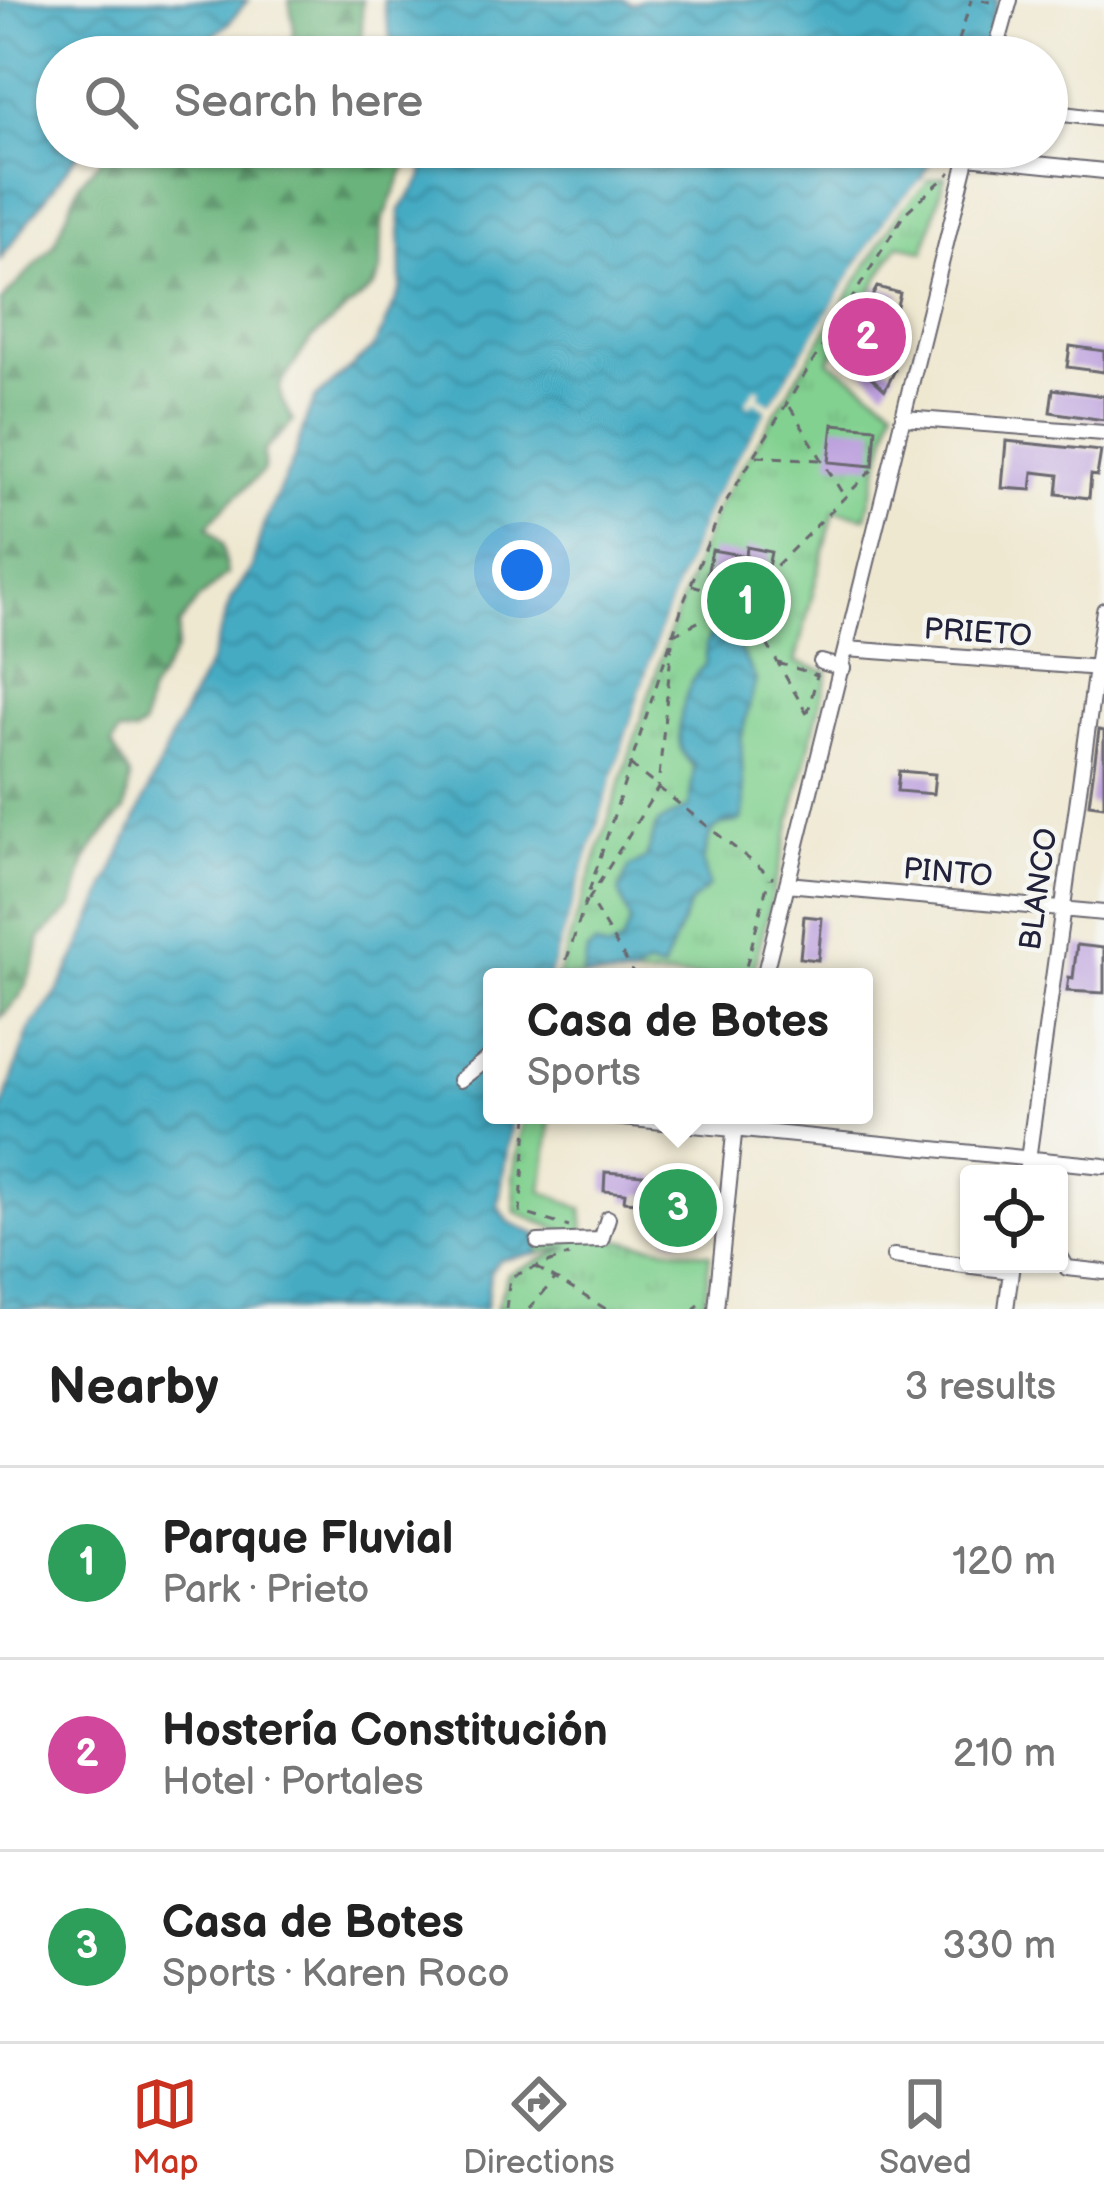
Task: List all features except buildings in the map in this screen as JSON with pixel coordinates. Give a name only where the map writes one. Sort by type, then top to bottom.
[{"type":"street","points":[[1000,36],[1010,0]]},
{"type":"street","points":[[1068,115],[1104,119]]},
{"type":"street","points":[[766,968],[965,168]]},
{"type":"street","points":[[1068,168],[1104,171]]},
{"type":"street","points":[[904,418],[1104,433]]},
{"type":"street","points":[[858,521],[877,526]]},
{"type":"street","name":"BLANCO","points":[[1027,1165],[1100,668],[1104,610]]},
{"type":"street","name":"PRIETO","points":[[848,650],[1100,668]]},
{"type":"street","points":[[821,662],[843,668]]},
{"type":"street","name":"PINTO","points":[[787,884],[1104,914]]},
{"type":"street","points":[[460,1081],[483,1062]]},
{"type":"street","points":[[716,1309],[735,1124]]},
{"type":"street","points":[[742,1124],[1020,1165]]},
{"type":"street","points":[[1068,1166],[1104,1166]]},
{"type":"street","points":[[538,1242],[601,1240],[608,1219]]},
{"type":"street","points":[[894,1256],[960,1263]]},
{"type":"street","points":[[1068,1268],[1104,1272]]},
{"type":"street","points":[[1006,1309],[1010,1273]]},
{"type":"path","points":[[962,36],[971,0]]},
{"type":"path","points":[[564,968],[673,635],[722,508],[905,214],[955,168]]},
{"type":"path","points":[[789,405],[844,497]]},
{"type":"path","points":[[754,455],[821,460]]},
{"type":"path","points":[[673,635],[742,600],[874,468]]},
{"type":"path","points":[[691,584],[742,600],[807,714],[817,674],[778,663]]},
{"type":"path","points":[[589,899],[658,788],[673,635]]},
{"type":"path","points":[[629,764],[769,877],[747,968]]},
{"type":"path","points":[[589,899],[631,968]]},
{"type":"path","points":[[506,1309],[510,1277],[581,1251],[581,1231],[520,1211],[527,1124]]},
{"type":"path","points":[[535,1266],[606,1309]]},
{"type":"path","points":[[529,1309],[556,1277]]},
{"type":"green space","points":[[289,0],[362,0],[362,36],[293,36]]},
{"type":"green space","points":[[93,168],[405,168],[382,223],[381,271],[375,286],[311,339],[280,386],[293,422],[264,451],[264,470],[208,527],[223,544],[227,574],[179,625],[176,650],[149,695],[143,727],[135,733],[118,733],[112,745],[130,777],[125,810],[85,862],[73,907],[40,938],[35,964],[20,997],[0,1018],[0,302],[54,245],[80,182]]},
{"type":"green space","points":[[945,176],[924,252],[899,244],[829,361],[894,406],[866,517],[834,511],[795,662],[828,672],[754,968],[560,968],[668,636],[716,508],[905,203],[928,180]]},
{"type":"green space","points":[[522,1124],[550,1124],[542,1191],[582,1209],[584,1235],[710,1254],[704,1309],[496,1309],[508,1274],[570,1247],[537,1254],[538,1235],[573,1235],[516,1213],[513,1176]]},
{"type":"water","points":[[0,0],[248,0],[213,36],[36,36],[36,168],[68,168],[0,260]]},
{"type":"water","points":[[383,0],[622,0],[632,4],[644,0],[998,0],[987,36],[390,36]]},
{"type":"water","points":[[424,168],[927,168],[921,181],[891,211],[711,502],[661,628],[553,968],[483,968],[483,1124],[512,1124],[498,1206],[509,1222],[538,1235],[537,1254],[499,1260],[490,1272],[486,1309],[0,1309],[0,1115],[29,1030],[57,993],[78,951],[172,736],[211,660],[231,599],[252,568],[263,526],[294,458],[308,413],[316,398],[372,349],[383,330],[401,288],[400,210],[423,177]]},
{"type":"water","points":[[731,632],[756,680],[741,738],[741,821],[711,832],[703,861],[709,886],[690,904],[663,968],[584,968],[587,951],[595,945],[607,950],[622,943],[630,922],[619,891],[629,868],[646,858],[658,823],[689,807],[694,767],[682,751],[681,718],[687,692],[705,665],[706,643],[712,633]]},
{"type":"pier","points":[[928,180],[896,214],[716,505],[667,630],[559,968],[553,968],[661,628],[711,502],[767,410],[754,400],[750,406],[745,403],[756,387],[761,390],[758,396],[771,404],[891,211],[920,181]]},
{"type":"place","name":"Hostería Constitución","points":[[867,337]]},
{"type":"place","name":"Parque Fluvial","points":[[746,601]]},
{"type":"place","name":"Casa de Botes","points":[[678,1208]]}]
